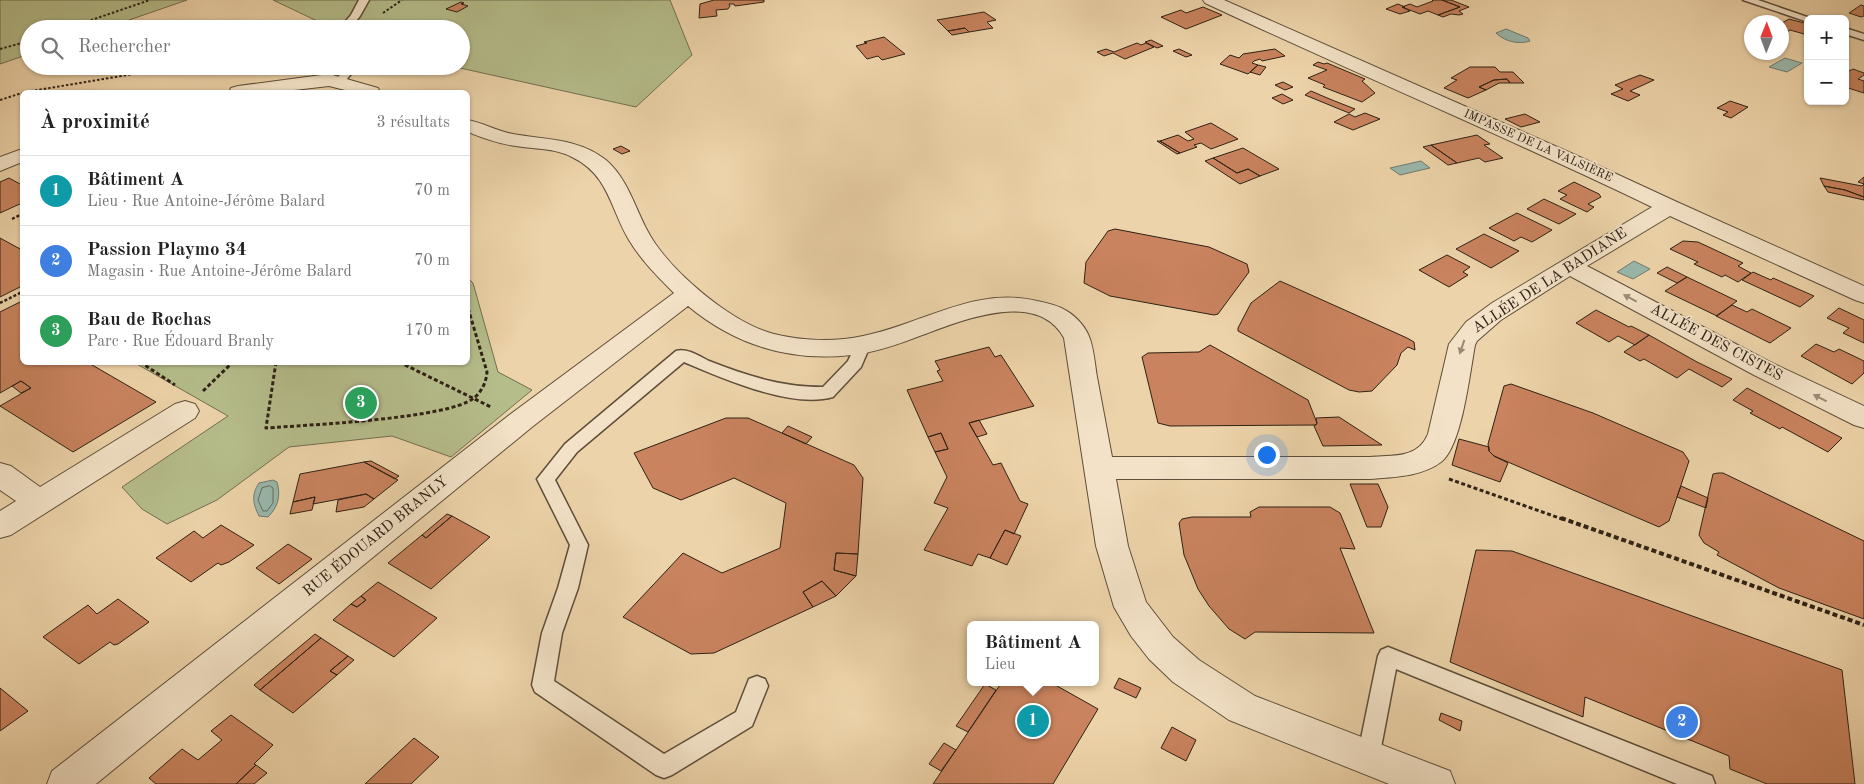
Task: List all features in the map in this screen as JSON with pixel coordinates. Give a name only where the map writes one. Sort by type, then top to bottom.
[{"type":"street","name":"IMPASSE DE LA VALSIÈRE","points":[[1210,0],[1564,157],[1669,207],[1864,295]]},
{"type":"street","points":[[252,90],[316,81],[340,75]]},
{"type":"street","points":[[346,75],[368,90]]},
{"type":"street","points":[[470,127],[513,140],[568,146],[578,150],[601,166],[612,182],[641,242],[657,262],[689,293],[729,323],[758,338],[777,344],[829,347],[862,346],[986,305],[1018,303],[1052,313],[1072,328],[1078,338],[1112,546],[1131,607],[1161,648],[1186,671],[1242,708],[1436,784]]},
{"type":"street","points":[[0,165],[20,156]]},
{"type":"street","name":"ALLÉE DE LA BADIANE","points":[[1098,468],[1370,468],[1414,463],[1435,452],[1442,434],[1462,344],[1469,332],[1569,266],[1669,207]]},
{"type":"street","name":"ALLÉE DES CISTES","points":[[1569,266],[1780,377],[1864,418]]},
{"type":"street","name":"RUE ÉDOUARD BRANLY","points":[[66,784],[522,420],[689,293]]},
{"type":"street","points":[[0,526],[185,411]]},
{"type":"street","points":[[0,474],[39,502]]},
{"type":"lane","points":[[352,20],[364,0]]},
{"type":"lane","points":[[1748,0],[1804,18]]},
{"type":"lane","points":[[1849,32],[1864,37]]},
{"type":"lane","points":[[757,686],[744,719],[664,768],[543,685],[552,633],[568,588],[578,545],[546,479],[571,448],[682,355],[753,384],[788,392],[827,393],[855,363],[862,346]]},
{"type":"lane","points":[[1368,758],[1388,656],[1704,784]]},
{"type":"path","points":[[91,20],[150,0]]},
{"type":"path","points":[[0,49],[20,43]]},
{"type":"path","points":[[41,90],[129,75]]},
{"type":"path","points":[[0,100],[20,94]]},
{"type":"path","points":[[12,219],[20,215]]},
{"type":"path","points":[[0,303],[20,293]]},
{"type":"path","points":[[276,365],[266,428],[414,415],[458,406],[473,399],[486,382],[487,372],[470,315]]},
{"type":"path","points":[[145,365],[184,391],[185,411]]},
{"type":"path","points":[[185,411],[230,365]]},
{"type":"path","points":[[406,365],[431,376],[473,399],[522,420]]},
{"type":"path","points":[[1414,463],[1446,478],[1864,625]]},
{"type":"green space","points":[[0,0],[187,0],[129,20],[20,20],[20,57],[0,64]]},
{"type":"green space","points":[[273,0],[670,0],[692,55],[636,107],[470,70],[470,20],[315,20]]},
{"type":"green space","points":[[470,280],[473,283],[498,372],[532,390],[451,457],[392,436],[289,447],[217,500],[167,524],[142,509],[122,487],[228,416],[139,365],[470,365]]},
{"type":"water","points":[[1506,29],[1528,38],[1530,41],[1521,43],[1512,41],[1496,33]]},
{"type":"water","points":[[1789,59],[1802,63],[1787,72],[1769,67],[1781,60]]},
{"type":"water","points":[[1421,161],[1430,168],[1400,175],[1390,168]]},
{"type":"water","points":[[1634,261],[1650,269],[1633,279],[1617,272]]},
{"type":"water","points":[[273,480],[277,482],[278,487],[279,497],[276,505],[268,517],[259,516],[254,503],[255,492],[259,483]]},
{"type":"building","points":[[714,0],[764,0],[764,2],[735,6],[734,4],[729,4],[728,9],[716,10],[717,16],[699,18],[700,4]]},
{"type":"building","points":[[1432,0],[1442,0],[1460,7],[1438,15],[1428,11],[1420,14],[1402,7],[1410,4],[1417,7]]},
{"type":"building","points":[[1442,0],[1451,0],[1469,7],[1459,11],[1463,14],[1451,14],[1443,17],[1438,15],[1460,7]]},
{"type":"building","points":[[461,2],[464,3],[461,4],[468,6],[457,12],[446,9]]},
{"type":"building","points":[[1398,4],[1410,11],[1400,14],[1386,9]]},
{"type":"building","points":[[1861,5],[1864,6],[1864,16],[1861,17],[1849,13]]},
{"type":"building","points":[[1203,7],[1222,15],[1186,29],[1161,17],[1181,10],[1186,13]]},
{"type":"building","points":[[984,12],[996,20],[987,22],[993,28],[969,32],[965,28],[948,31],[937,20]]},
{"type":"building","points":[[1789,19],[1804,23],[1804,34],[1790,30]]},
{"type":"building","points":[[965,28],[969,32],[952,35],[948,31]]},
{"type":"building","points":[[884,37],[905,54],[882,60],[878,56],[867,59],[856,46],[867,43],[864,42]]},
{"type":"building","points":[[1151,40],[1163,46],[1157,48],[1145,42]]},
{"type":"building","points":[[1137,43],[1141,45],[1146,43],[1154,47],[1125,59],[1113,53],[1104,56],[1097,52],[1106,49],[1114,52]]},
{"type":"building","points":[[1179,49],[1192,55],[1186,57],[1173,51]]},
{"type":"building","points":[[1275,49],[1285,56],[1254,61],[1252,63],[1258,65],[1248,74],[1220,64],[1230,55],[1239,58],[1243,54]]},
{"type":"building","points":[[1318,62],[1327,63],[1365,79],[1362,81],[1375,93],[1362,102],[1323,87],[1325,85],[1308,78],[1327,70],[1313,65]]},
{"type":"building","points":[[1258,65],[1266,67],[1260,75],[1250,72]]},
{"type":"building","points":[[1470,67],[1495,67],[1500,72],[1513,72],[1524,83],[1510,83],[1507,79],[1494,80],[1479,87],[1486,90],[1468,98],[1444,88],[1457,80],[1451,78]]},
{"type":"building","points":[[1853,69],[1864,73],[1858,79],[1864,81],[1864,93],[1849,88],[1849,71]]},
{"type":"building","points":[[1640,75],[1654,80],[1630,91],[1640,95],[1628,101],[1611,94],[1623,89],[1615,85]]},
{"type":"building","points":[[1507,79],[1510,83],[1499,83],[1486,90],[1479,87],[1494,80]]},
{"type":"building","points":[[1283,82],[1293,87],[1285,90],[1275,85]]},
{"type":"building","points":[[1311,91],[1355,109],[1349,113],[1305,95]]},
{"type":"building","points":[[1282,94],[1293,100],[1283,104],[1272,98]]},
{"type":"building","points":[[1730,101],[1748,107],[1731,118],[1723,115],[1728,112],[1717,108]]},
{"type":"building","points":[[1365,113],[1380,119],[1353,130],[1334,122],[1349,114],[1355,117]]},
{"type":"building","points":[[1525,114],[1540,122],[1521,127],[1505,119]]},
{"type":"building","points":[[1211,123],[1238,139],[1211,149],[1201,143],[1194,145],[1197,147],[1180,153],[1160,141],[1178,135],[1188,141],[1194,139],[1185,132]]},
{"type":"building","points":[[1477,135],[1490,144],[1484,145],[1503,158],[1485,162],[1479,158],[1457,163],[1431,145]]},
{"type":"building","points":[[1157,141],[1160,141],[1180,153],[1177,154]]},
{"type":"building","points":[[1431,145],[1457,163],[1448,165],[1423,147]]},
{"type":"building","points":[[621,146],[630,151],[622,154],[613,149]]},
{"type":"building","points":[[1243,148],[1279,169],[1260,176],[1248,169],[1237,173],[1213,158]]},
{"type":"building","points":[[1213,158],[1237,173],[1248,169],[1260,176],[1240,184],[1205,161]]},
{"type":"building","points":[[1864,177],[1864,184],[1858,182]]},
{"type":"building","points":[[9,178],[20,184],[20,204],[0,213],[0,182]]},
{"type":"building","points":[[1820,178],[1862,186],[1864,184],[1864,197],[1845,190],[1824,186]]},
{"type":"building","points":[[1574,182],[1599,194],[1601,197],[1588,204],[1594,207],[1587,212],[1560,199],[1567,195],[1558,191]]},
{"type":"building","points":[[1824,186],[1845,190],[1864,197],[1864,200],[1828,192]]},
{"type":"building","points":[[1544,199],[1576,214],[1559,224],[1527,209]]},
{"type":"building","points":[[1517,213],[1552,230],[1532,242],[1521,237],[1514,241],[1489,228]]},
{"type":"building","points":[[1115,229],[1209,247],[1247,264],[1249,272],[1218,314],[1214,315],[1110,296],[1084,283],[1086,262],[1108,231]]},
{"type":"building","points":[[1484,234],[1519,251],[1491,268],[1456,249]]},
{"type":"building","points":[[0,238],[20,249],[20,287],[0,297]]},
{"type":"building","points":[[1683,241],[1698,242],[1743,263],[1738,266],[1751,273],[1738,282],[1725,275],[1722,277],[1694,264],[1698,262],[1670,249]]},
{"type":"building","points":[[1447,255],[1470,267],[1463,272],[1468,275],[1449,287],[1419,270]]},
{"type":"building","points":[[1667,267],[1687,277],[1677,283],[1657,273]]},
{"type":"building","points":[[1753,272],[1771,280],[1773,278],[1814,296],[1800,307],[1742,280]]},
{"type":"building","points":[[1687,277],[1737,301],[1717,316],[1665,291]]},
{"type":"building","points":[[1280,281],[1407,338],[1414,342],[1415,350],[1408,347],[1401,353],[1397,365],[1372,391],[1359,392],[1349,390],[1238,331],[1251,303]]},
{"type":"building","points":[[20,302],[20,365],[92,365],[156,402],[73,452],[0,406],[31,388],[21,381],[0,393],[0,312]]},
{"type":"building","points":[[1732,305],[1747,312],[1752,309],[1791,328],[1770,343],[1716,316]]},
{"type":"building","points":[[1839,308],[1864,320],[1864,343],[1843,333],[1849,328],[1827,318]]},
{"type":"building","points":[[1596,310],[1649,335],[1635,345],[1618,336],[1609,342],[1576,323]]},
{"type":"building","points":[[1649,335],[1732,379],[1722,387],[1689,369],[1677,378],[1644,359],[1640,361],[1624,352]]},
{"type":"building","points":[[1816,344],[1834,352],[1839,349],[1864,361],[1864,373],[1852,384],[1801,356]]},
{"type":"building","points":[[1210,345],[1308,400],[1317,423],[1316,425],[1170,426],[1158,423],[1142,357],[1148,353],[1199,352]]},
{"type":"building","points":[[989,347],[995,357],[1001,355],[1034,406],[969,423],[993,465],[1001,463],[1020,501],[1028,504],[1014,534],[1005,530],[990,558],[978,554],[972,566],[924,550],[948,508],[934,503],[947,477],[935,452],[948,449],[941,433],[928,437],[907,390],[943,381],[937,371],[940,370],[935,361]]},
{"type":"building","points":[[21,381],[31,388],[21,393],[12,386]]},
{"type":"building","points":[[1511,384],[1593,413],[1683,452],[1689,461],[1669,521],[1659,527],[1494,456],[1489,451],[1488,444],[1504,386]]},
{"type":"building","points":[[1747,388],[1842,438],[1828,452],[1782,427],[1780,429],[1750,413],[1753,411],[1733,400]]},
{"type":"building","points":[[1339,417],[1382,445],[1323,446],[1314,426],[1317,423],[1316,418]]},
{"type":"building","points":[[726,418],[748,418],[854,465],[863,478],[858,554],[836,553],[834,570],[856,576],[836,596],[822,581],[803,592],[813,607],[714,653],[691,654],[623,617],[683,553],[722,573],[780,548],[786,503],[734,478],[681,500],[653,488],[634,453]]},
{"type":"building","points":[[979,420],[987,434],[977,437],[969,423]]},
{"type":"building","points":[[788,426],[812,437],[806,444],[782,433]]},
{"type":"building","points":[[941,433],[948,449],[935,452],[928,437]]},
{"type":"building","points":[[1459,439],[1489,447],[1489,451],[1494,456],[1508,463],[1500,482],[1452,465]]},
{"type":"building","points":[[371,461],[399,476],[395,479],[364,462]]},
{"type":"building","points":[[364,462],[398,480],[374,499],[366,494],[313,504],[315,497],[293,502],[300,474]]},
{"type":"building","points":[[1723,473],[1864,541],[1864,619],[1779,588],[1717,555],[1719,552],[1704,543],[1699,535],[1713,474]]},
{"type":"building","points":[[1350,484],[1378,484],[1388,507],[1381,527],[1367,527]]},
{"type":"building","points":[[1681,486],[1708,498],[1706,508],[1677,497]]},
{"type":"building","points":[[366,494],[374,499],[364,507],[336,512],[338,500]]},
{"type":"building","points":[[315,497],[312,510],[290,514],[293,502]]},
{"type":"building","points":[[1259,507],[1330,507],[1340,513],[1355,549],[1340,548],[1374,633],[1255,632],[1245,639],[1229,629],[1209,606],[1198,589],[1184,555],[1179,523],[1182,519],[1192,517],[1251,517],[1250,512]]},
{"type":"building","points":[[447,514],[452,516],[426,538],[422,535]]},
{"type":"building","points":[[452,516],[490,537],[431,589],[388,563],[422,535],[426,538]]},
{"type":"building","points":[[221,525],[254,545],[229,562],[221,565],[218,563],[191,582],[156,558],[194,531],[203,538]]},
{"type":"building","points":[[1005,530],[1021,536],[1007,565],[990,558]]},
{"type":"building","points":[[288,544],[312,559],[279,584],[256,568]]},
{"type":"building","points":[[1476,550],[1512,551],[1842,670],[1855,784],[1767,784],[1730,769],[1729,756],[1585,697],[1583,717],[1450,662]]},
{"type":"building","points":[[836,553],[858,554],[856,576],[834,570]]},
{"type":"building","points":[[822,581],[836,596],[813,607],[803,592]]},
{"type":"building","points":[[378,582],[437,618],[394,657],[333,620],[351,604],[357,607],[366,600],[361,596]]},
{"type":"building","points":[[361,596],[366,600],[357,607],[351,604]]},
{"type":"building","points":[[118,599],[149,622],[118,644],[114,645],[110,642],[79,664],[43,637],[88,605],[97,614]]},
{"type":"building","points":[[315,634],[321,638],[260,690],[254,685]]},
{"type":"building","points":[[321,638],[348,656],[330,671],[337,675],[293,713],[260,690]]},
{"type":"building","points":[[348,656],[354,660],[337,675],[330,671]]},
{"type":"building","points":[[1119,678],[1141,688],[1136,698],[1114,688]]},
{"type":"building","points":[[984,686],[989,686],[996,690],[968,732],[956,726]]},
{"type":"building","points":[[999,686],[1057,686],[1098,709],[1053,784],[933,784]]},
{"type":"building","points":[[0,688],[28,711],[0,731]]},
{"type":"building","points":[[1441,713],[1462,721],[1460,731],[1439,720]]},
{"type":"building","points":[[231,715],[273,745],[236,784],[156,784],[149,778],[182,749],[198,760],[222,740],[211,731]]},
{"type":"building","points":[[1172,727],[1196,740],[1186,761],[1161,748]]},
{"type":"building","points":[[414,738],[439,757],[411,784],[365,784]]},
{"type":"building","points":[[944,743],[956,750],[941,771],[929,764]]},
{"type":"building","points":[[256,765],[267,773],[254,784],[236,784]]},
{"type":"place","name":"Bau de Rochas","points":[[361,403]]},
{"type":"place","name":"Bâtiment A","points":[[1033,721]]},
{"type":"place","name":"Passion Playmo 34","points":[[1682,722]]}]
